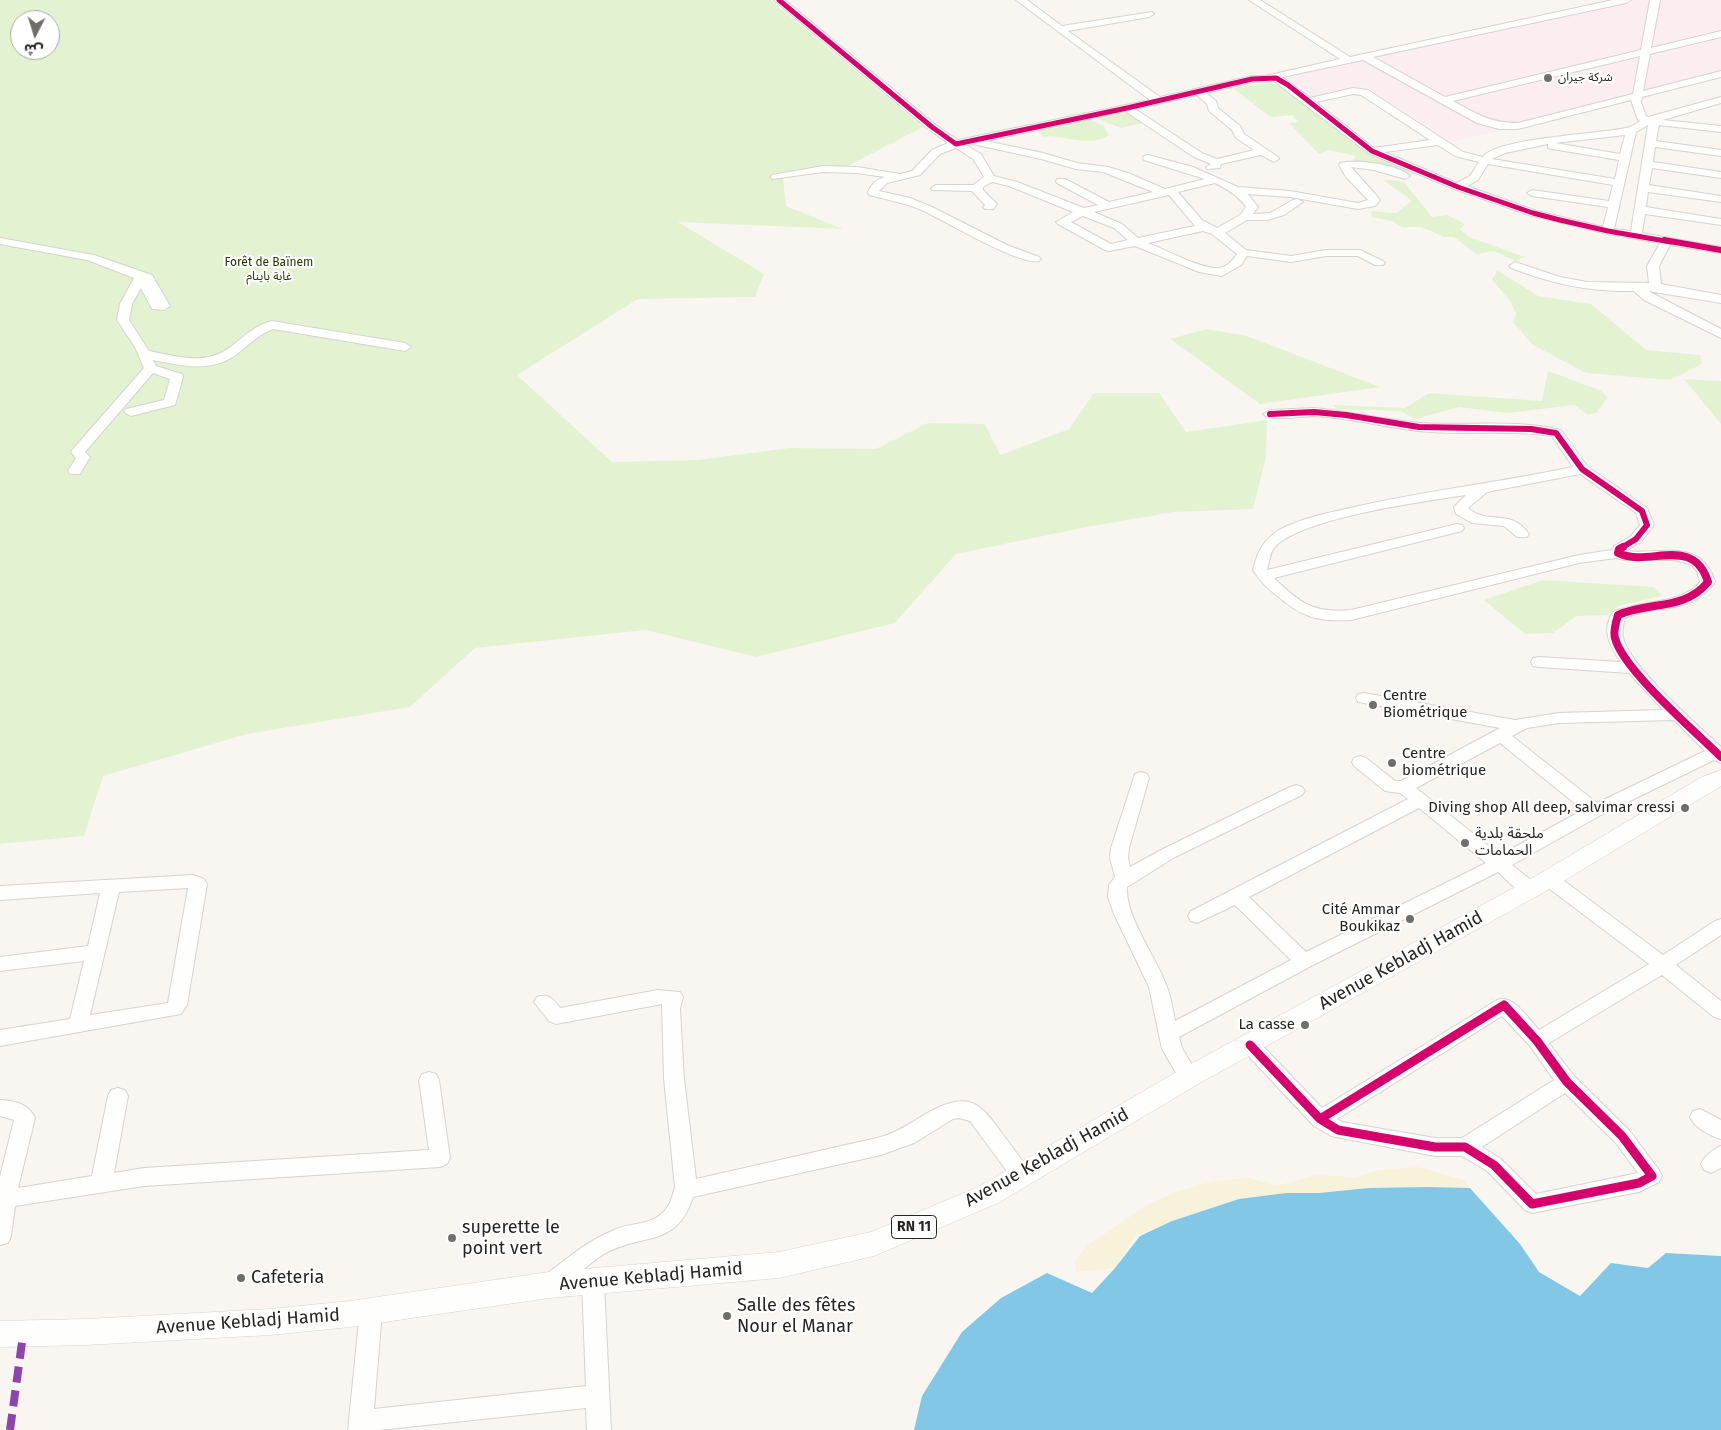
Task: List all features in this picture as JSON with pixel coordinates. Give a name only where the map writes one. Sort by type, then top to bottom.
[{"type":"main road","name":"Avenue Kebladj Hamid","points":[[0,1334],[86,1332],[261,1322],[371,1311],[549,1285],[779,1265],[874,1244],[988,1195],[1189,1077],[1539,884],[1708,783],[1721,778]]},
{"type":"street","points":[[779,0],[932,127],[956,144],[972,151],[981,159],[990,178]]},
{"type":"street","points":[[1021,0],[1158,101]]},
{"type":"street","points":[[1254,0],[1348,60]]},
{"type":"street","points":[[1035,259],[1003,247],[921,206],[906,200],[873,193],[874,189],[883,181],[916,173],[936,152],[956,144],[1127,108],[1252,78],[1267,77],[1626,0]]},
{"type":"street","points":[[1655,0],[1650,28],[1655,49],[1636,102],[1642,118],[1651,121],[1721,129]]},
{"type":"street","points":[[1061,29],[1149,14]]},
{"type":"street","points":[[1650,28],[1655,49]]},
{"type":"street","points":[[1445,100],[1721,34]]},
{"type":"street","points":[[1364,56],[1481,121],[1509,127],[1639,95],[1651,88],[1721,74]]},
{"type":"street","points":[[1267,77],[1276,78],[1372,151],[1458,187],[1526,211],[1608,231],[1721,250]]},
{"type":"street","points":[[1199,91],[1212,103],[1212,109],[1236,128],[1240,136],[1274,159]]},
{"type":"street","points":[[1308,101],[1353,91],[1364,92],[1459,154],[1484,162],[1620,182]]},
{"type":"street","points":[[1458,187],[1474,178],[1489,155],[1502,150],[1631,131],[1651,121],[1721,100]]},
{"type":"street","points":[[1127,108],[1198,155],[1216,162],[1263,151]]},
{"type":"street","points":[[1636,236],[1651,143],[1651,121]]},
{"type":"street","points":[[1608,231],[1631,131]]},
{"type":"street","points":[[972,141],[1043,156],[1076,166],[1104,169],[1168,192],[1210,229],[1243,254],[1256,253],[1291,259],[1326,253],[1360,253],[1379,263]]},
{"type":"street","points":[[1372,151],[1438,142]]},
{"type":"street","points":[[1651,143],[1721,152]]},
{"type":"street","points":[[1535,144],[1625,158]]},
{"type":"street","points":[[1148,158],[1173,163],[1239,190],[1290,194],[1358,206],[1371,204],[1374,200],[1371,194],[1347,171],[1344,165],[1353,163],[1374,166],[1410,177],[1445,181]]},
{"type":"street","points":[[1193,171],[1216,166],[1216,162]]},
{"type":"street","points":[[1648,164],[1721,175]]},
{"type":"street","points":[[776,177],[823,169],[857,170],[904,177]]},
{"type":"street","points":[[1526,211],[1538,170]]},
{"type":"street","points":[[978,188],[978,186],[990,178],[1013,184],[1118,226],[1136,242],[1203,270],[1222,272],[1237,263],[1243,254]]},
{"type":"street","points":[[1216,180],[1082,212],[1062,222],[1109,248],[1210,229],[1247,217],[1272,216],[1288,210],[1297,202]]},
{"type":"street","points":[[1061,181],[1108,206]]},
{"type":"street","points":[[936,188],[978,188]]},
{"type":"street","points":[[978,188],[978,191],[991,204],[989,207]]},
{"type":"street","points":[[1644,188],[1721,199]]},
{"type":"street","points":[[1239,190],[1252,207],[1247,217]]},
{"type":"street","points":[[1532,193],[1614,205]]},
{"type":"street","points":[[1641,210],[1721,222]]},
{"type":"street","points":[[1655,287],[1653,266],[1667,240]]},
{"type":"street","points":[[0,241],[85,256],[121,266],[141,277],[126,304],[123,320],[151,368],[177,377],[170,402],[131,412]]},
{"type":"street","points":[[1516,266],[1550,278],[1579,285],[1655,287],[1721,299]]},
{"type":"street","points":[[1636,286],[1648,297],[1721,334]]},
{"type":"street","points":[[144,354],[202,363],[217,360],[262,328],[272,325],[405,347]]},
{"type":"street","points":[[75,471],[83,458],[78,452],[151,368]]},
{"type":"street","points":[[1270,414],[1314,412],[1346,415],[1419,427],[1531,429],[1556,433],[1582,469],[1642,511],[1648,526],[1636,539],[1619,549],[1618,553]]},
{"type":"street","points":[[1169,1033],[1304,961],[1499,864],[1595,811],[1719,755],[1633,668],[1623,656],[1615,639],[1614,626],[1618,615],[1629,609],[1690,598],[1701,590],[1708,582],[1707,574],[1702,565],[1693,559],[1669,554],[1632,557],[1618,553],[1579,559],[1351,615],[1330,617],[1303,611],[1263,576],[1260,570],[1269,544],[1285,533],[1303,525],[1397,501],[1482,488],[1582,469]]},
{"type":"street","points":[[1482,488],[1461,507],[1461,511],[1477,520],[1508,522],[1522,534]]},
{"type":"street","points":[[1263,576],[1457,528]]},
{"type":"street","points":[[1539,662],[1633,668]]},
{"type":"street","points":[[1364,698],[1518,726]]},
{"type":"street","points":[[1360,762],[1391,786],[1404,787],[1518,726],[1537,720],[1679,715]]},
{"type":"street","points":[[1501,735],[1595,811]]},
{"type":"street","points":[[1124,879],[1119,858],[1120,848],[1141,778]]},
{"type":"street","points":[[1404,787],[1499,864],[1539,884],[1663,965],[1721,1012]]},
{"type":"street","points":[[1189,1077],[1172,1048],[1158,987],[1122,914],[1117,897],[1118,885],[1124,879],[1169,854],[1296,791]]},
{"type":"street","points":[[1198,916],[1421,800]]},
{"type":"street","points":[[0,893],[193,881],[198,884],[177,1005],[170,1011],[0,1038]]},
{"type":"street","points":[[78,1026],[111,886]]},
{"type":"street","points":[[1237,896],[1304,961]]},
{"type":"street","points":[[1537,1041],[1663,965],[1721,926]]},
{"type":"street","points":[[0,964],[96,952]]},
{"type":"street","points":[[544,1002],[556,1016],[658,997],[673,997],[670,1009],[673,1069],[686,1186],[678,1208],[670,1220],[662,1226],[624,1235],[596,1248],[549,1285]]},
{"type":"street","points":[[1250,1045],[1320,1119],[1338,1130],[1435,1146],[1465,1147],[1494,1165],[1532,1204],[1640,1183],[1652,1176],[1622,1136],[1567,1082],[1537,1041],[1504,1005],[1320,1119]]},
{"type":"street","points":[[3,1201],[144,1177],[440,1158],[429,1080]]},
{"type":"street","points":[[1465,1147],[1567,1082]]},
{"type":"street","points":[[102,1184],[118,1096]]},
{"type":"street","points":[[0,1108],[18,1111],[23,1113],[25,1118],[3,1201],[0,1236]]},
{"type":"street","points":[[685,1190],[880,1146],[906,1138],[938,1117],[958,1109],[969,1109],[978,1115],[1021,1176]]},
{"type":"street","points":[[1700,1117],[1721,1131]]},
{"type":"street","points":[[593,1282],[599,1430]]},
{"type":"street","points":[[371,1311],[360,1426],[598,1396]]},
{"type":"shaded area","points":[[1635,0],[1721,0],[1721,77],[1452,142],[1366,87],[1313,98],[1278,77]]},
{"type":"green space","name":"Forêt de Baïnem غابة باينام","points":[[0,0],[771,0],[923,127],[846,167],[783,178],[786,206],[843,229],[678,222],[764,274],[755,297],[638,299],[517,375],[612,462],[698,460],[789,448],[876,449],[928,423],[985,424],[1000,455],[1069,429],[1094,393],[1159,393],[1186,432],[1267,420],[1266,457],[1253,509],[1173,512],[1082,528],[956,554],[895,623],[756,657],[646,630],[475,648],[410,707],[247,734],[103,776],[84,836],[0,844]]},
{"type":"green space","points":[[1270,82],[1286,87],[1366,153],[1424,177],[1373,164],[1355,162],[1353,160],[1356,156],[1329,150],[1319,154],[1289,123],[1299,122],[1292,115],[1270,117],[1233,88]]},
{"type":"green space","points":[[1119,111],[1123,114],[1128,113],[1144,123],[1120,128],[1094,117]]},
{"type":"green space","points":[[1088,119],[1104,126],[1109,135],[1088,141],[1050,136],[1044,137],[1036,130]]},
{"type":"green space","points":[[1382,179],[1404,182],[1432,217],[1448,215],[1465,224],[1460,229],[1469,237],[1525,257],[1516,261],[1494,251],[1476,254],[1454,237],[1444,237],[1421,227],[1402,227],[1392,221],[1371,217],[1372,211],[1396,213],[1412,201]]},
{"type":"green space","points":[[1497,270],[1538,296],[1591,304],[1646,350],[1700,355],[1702,364],[1670,380],[1586,373],[1533,345],[1513,322],[1516,313],[1510,301],[1492,280]]},
{"type":"green space","points":[[1206,329],[1247,336],[1380,387],[1260,404],[1170,339]]},
{"type":"green space","points":[[1548,371],[1600,390],[1608,398],[1596,413],[1587,415],[1575,405],[1507,413],[1459,407],[1415,419],[1401,411],[1336,409],[1333,405],[1405,408],[1429,393],[1542,401]]},
{"type":"green space","points":[[1684,379],[1721,381],[1721,424]]},
{"type":"green space","points":[[1543,580],[1654,587],[1662,596],[1618,606],[1608,615],[1577,616],[1553,633],[1525,634],[1484,600]]},
{"type":"sand","points":[[1418,1167],[1464,1180],[1470,1188],[1427,1187],[1286,1193],[1239,1199],[1137,1235],[1115,1268],[1076,1272],[1075,1260],[1088,1245],[1147,1205],[1176,1192],[1213,1181],[1250,1178],[1276,1186],[1316,1175],[1355,1177],[1379,1170]]},
{"type":"water","points":[[1427,1187],[1470,1188],[1520,1244],[1539,1272],[1580,1296],[1611,1263],[1648,1268],[1666,1253],[1721,1256],[1721,1430],[914,1430],[922,1396],[962,1332],[1001,1298],[1047,1273],[1092,1293],[1140,1236],[1172,1221],[1239,1199],[1286,1193]]},
{"type":"marked path","points":[[10,1430],[23,1335]]},
{"type":"cycle path","points":[[779,0],[932,127],[956,144],[1127,108],[1252,79],[1276,78],[1288,85],[1372,151],[1458,187],[1533,213],[1560,220],[1608,231],[1721,250]]},
{"type":"cycle path","points":[[1270,414],[1314,412],[1346,415],[1419,427],[1531,429],[1556,433],[1582,469],[1642,511],[1647,525],[1636,539],[1619,549],[1618,553],[1624,556],[1674,555],[1687,557],[1697,562],[1704,570],[1708,582],[1693,597],[1673,603],[1636,608],[1618,615],[1615,638],[1620,650],[1645,682],[1721,757]]},
{"type":"cycle path","points":[[1250,1045],[1320,1119],[1338,1130],[1435,1147],[1465,1147],[1494,1165],[1532,1204],[1639,1183],[1652,1176],[1622,1136],[1567,1082],[1537,1041],[1504,1005],[1320,1119]]},
{"type":"place","name":"شركة جيران","points":[[1548,78]]},
{"type":"place","name":"Centre Biométrique","points":[[1373,705]]},
{"type":"place","name":"Centre biométrique","points":[[1392,763]]},
{"type":"place","name":"Diving shop All deep, salvimar cressi","points":[[1685,808]]},
{"type":"place","name":"ملحقة بلدية الحمامات","points":[[1465,843]]},
{"type":"place","name":"Cité Ammar Boukikaz","points":[[1410,919]]},
{"type":"place","name":"La casse","points":[[1305,1025]]},
{"type":"place","name":"superette le point vert","points":[[452,1238]]},
{"type":"place","name":"Cafeteria","points":[[241,1278]]},
{"type":"place","name":"Salle des fêtes Nour el Manar","points":[[727,1316]]}]
